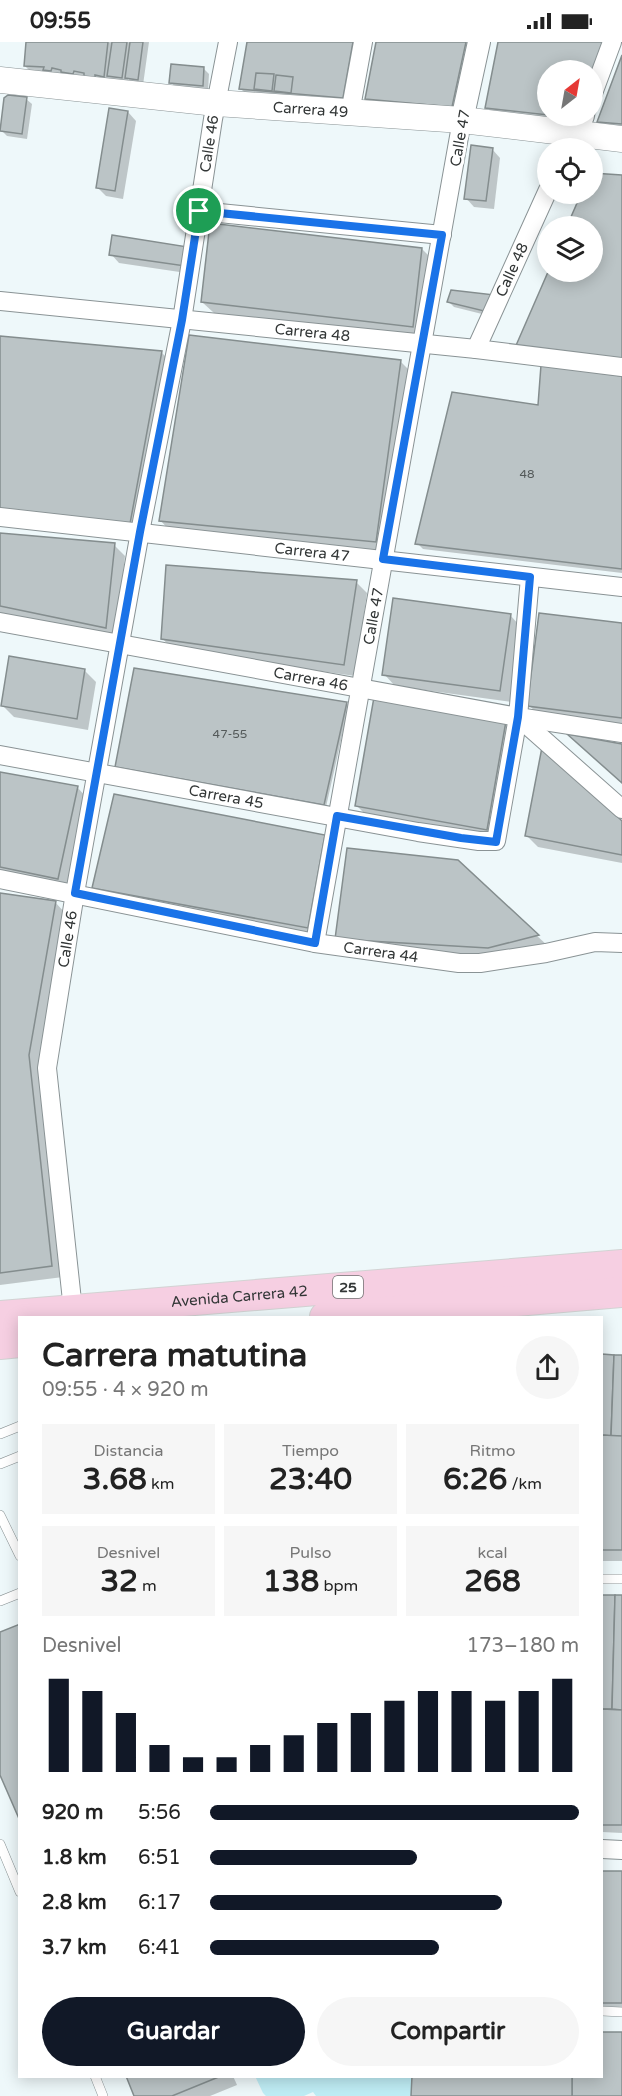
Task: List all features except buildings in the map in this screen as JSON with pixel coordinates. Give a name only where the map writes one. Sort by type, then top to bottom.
[{"type":"highway","name":"Avenida Carrera 42","points":[[0,1316],[622,1265]]},
{"type":"highway","name":"25","points":[[337,1316],[622,1292]]},
{"type":"main road","name":"Carrera 49","points":[[0,80],[216,103],[462,120],[622,139]]},
{"type":"street","name":"Calle 46","points":[[73,1310],[47,1068],[75,893],[140,532],[182,320],[216,103],[228,42]]},
{"type":"street","points":[[350,113],[363,42]]},
{"type":"street","name":"Calle 47","points":[[315,943],[462,120],[479,42]]},
{"type":"street","points":[[603,66],[612,42]]},
{"type":"street","name":"Calle 48","points":[[476,349],[542,204]]},
{"type":"street","points":[[199,211],[442,235]]},
{"type":"street","name":"Carrera 48","points":[[0,301],[476,349],[622,367]]},
{"type":"street","name":"Carrera 47","points":[[0,517],[622,587]]},
{"type":"street","points":[[530,577],[518,717],[622,809]]},
{"type":"street","name":"Carrera 46","points":[[0,622],[120,646],[518,717],[622,733]]},
{"type":"street","name":"Carrera 45","points":[[0,755],[451,837],[496,842],[518,717]]},
{"type":"street","name":"Carrera 44","points":[[0,879],[315,943],[459,963],[480,963],[546,953],[595,942],[622,943]]},
{"type":"street","points":[[603,1849],[622,1850]]},
{"type":"lane","points":[[0,1434],[18,1427]]},
{"type":"lane","points":[[0,1464],[18,1457]]},
{"type":"lane","points":[[0,1515],[18,1552]]},
{"type":"lane","points":[[603,1579],[622,1579]]},
{"type":"lane","points":[[0,1601],[18,1594]]},
{"type":"lane","points":[[0,1844],[18,1887]]},
{"type":"lane","points":[[603,2011],[622,2012]]},
{"type":"lane","points":[[96,2078],[103,2096]]},
{"type":"shaded area","points":[[256,2078],[412,2078],[411,2096],[316,2096],[313,2092],[304,2096],[266,2096]]},
{"type":"route","points":[[199,211],[442,235],[383,559],[530,577],[518,717],[496,842],[337,816],[315,943],[75,893],[140,532],[182,320],[199,211]]}]
